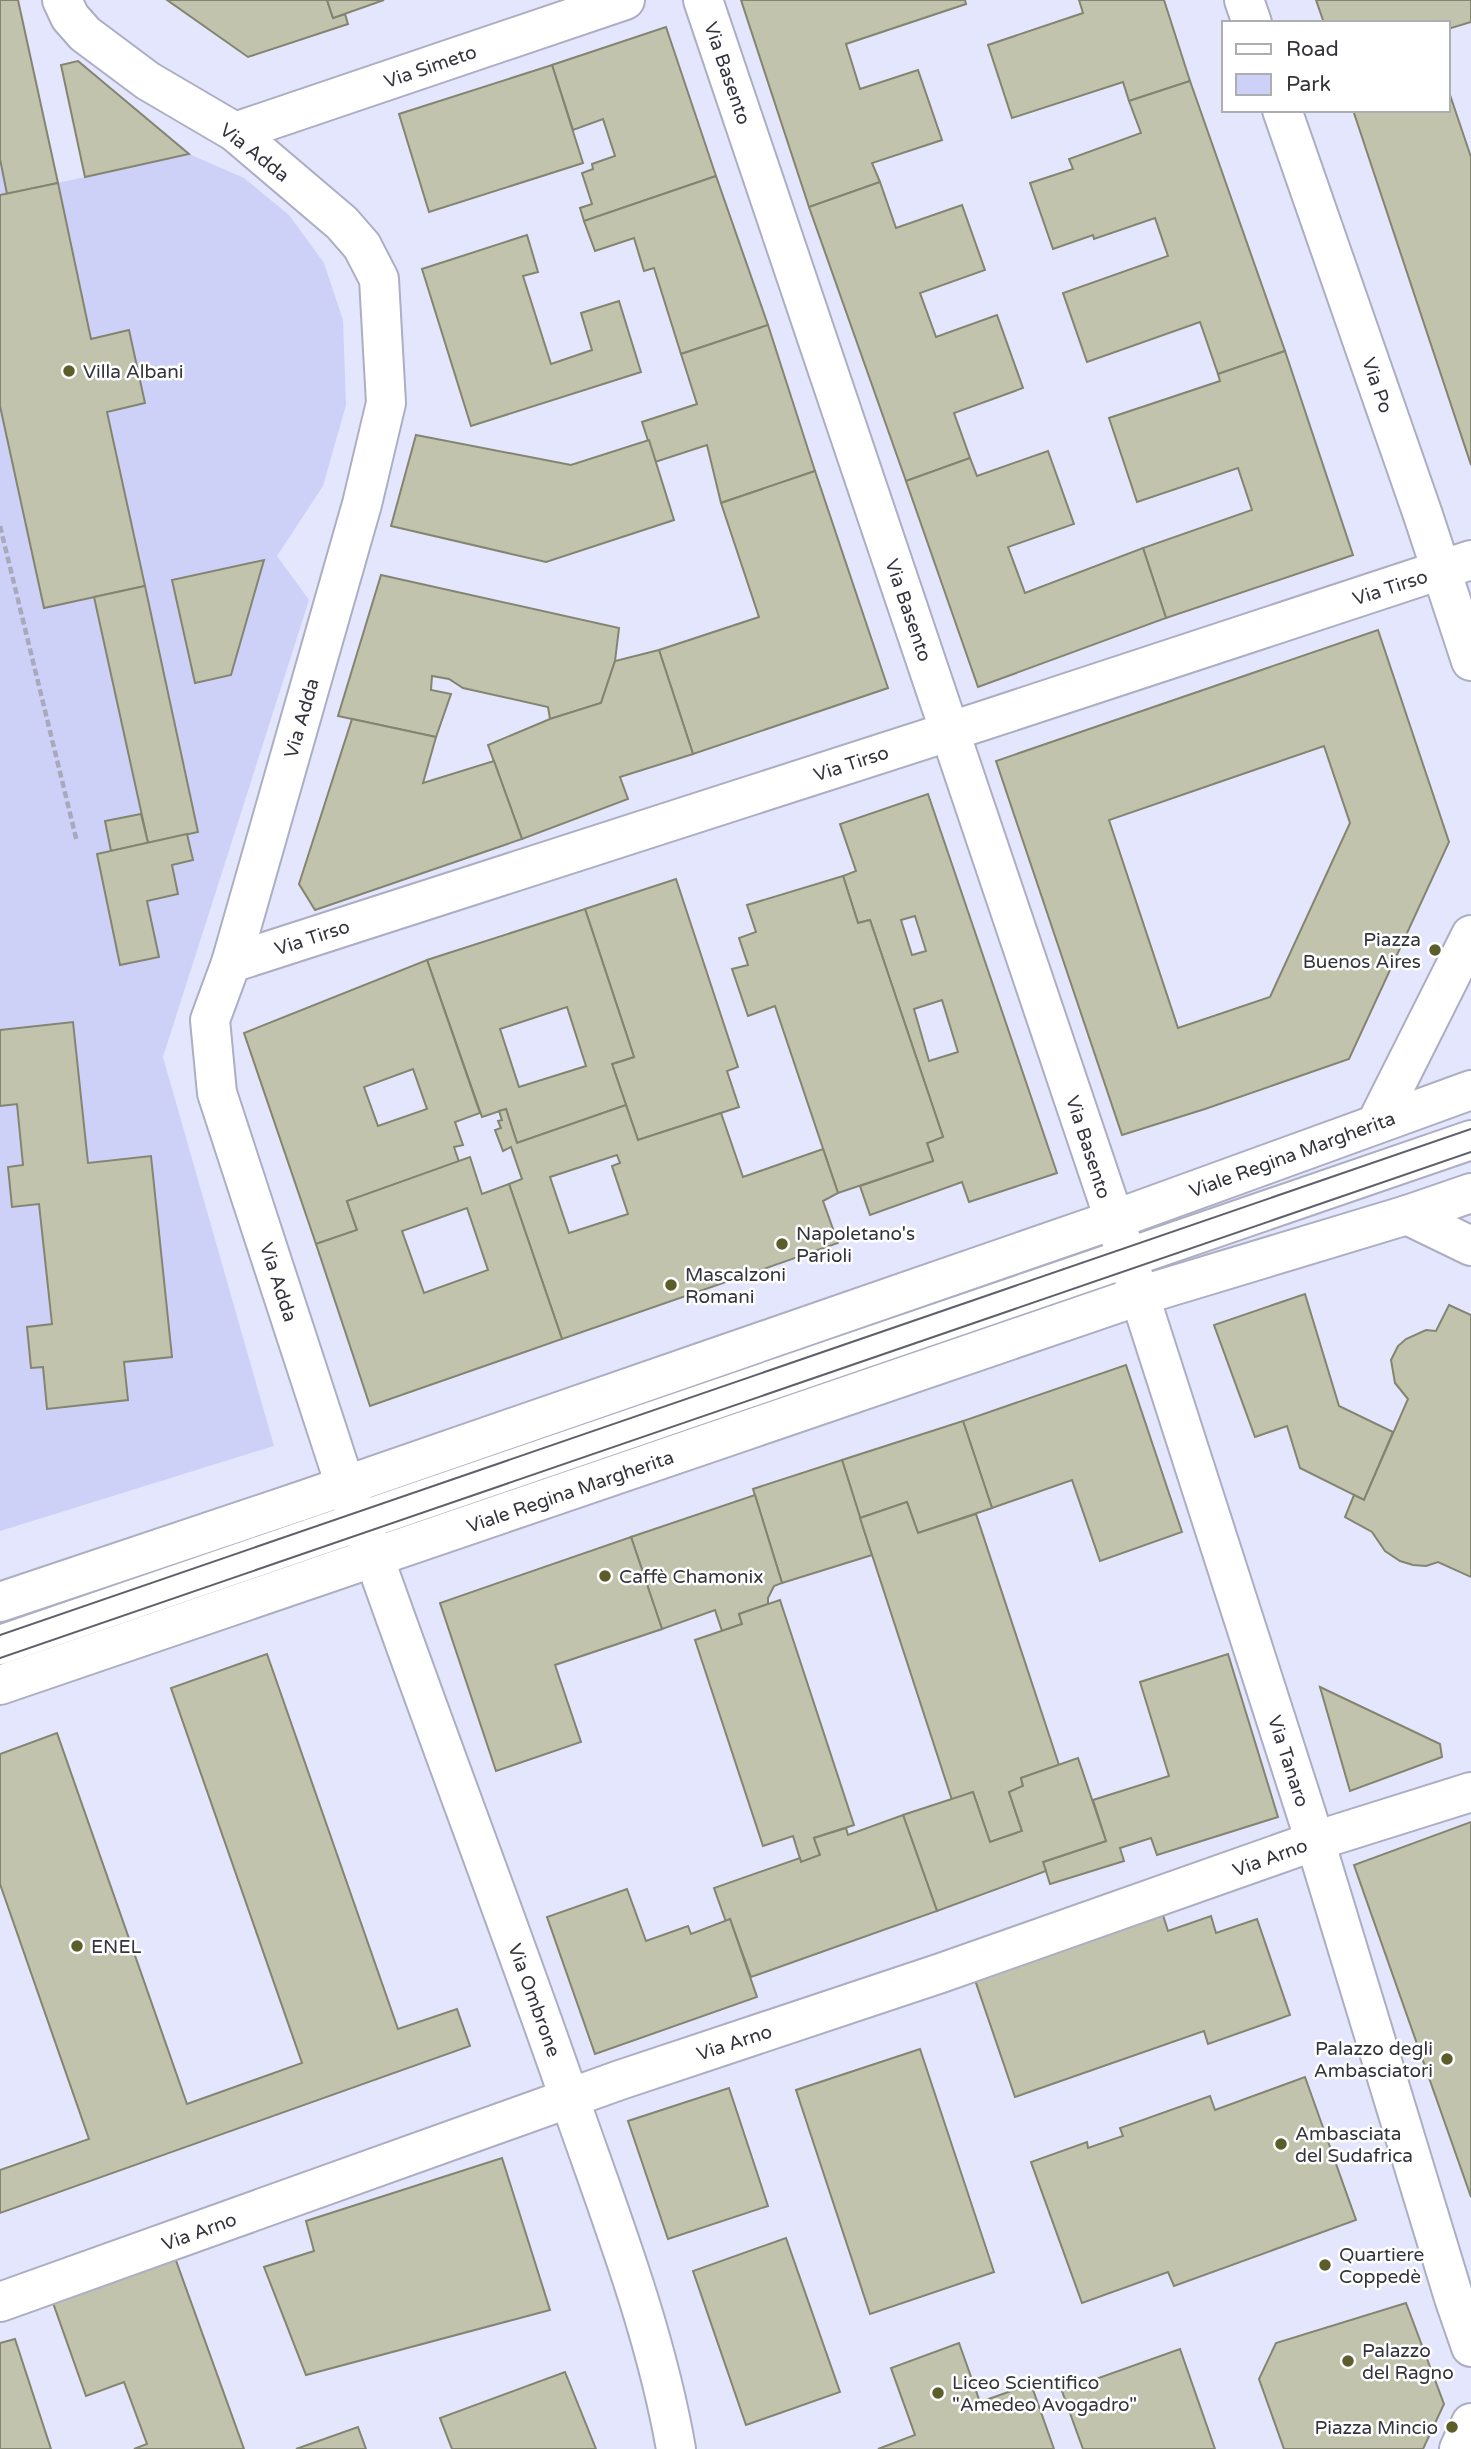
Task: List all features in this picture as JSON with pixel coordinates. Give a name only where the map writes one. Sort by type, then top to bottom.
[{"type":"street","name":"Via Adda","points":[[62,0],[70,17],[85,34],[148,81],[235,132],[342,223],[362,246],[379,279],[386,403],[362,505],[230,963],[210,1020],[217,1093],[345,1485],[374,1557]]},
{"type":"street","name":"Via Simeto","points":[[235,132],[625,0]]},
{"type":"street","name":"Via Basento","points":[[703,0],[1113,1220]]},
{"type":"street","points":[[1244,0],[1251,21]]},
{"type":"street","name":"Via Po","points":[[1283,112],[1456,565],[1471,661]]},
{"type":"street","name":"Via Tirso","points":[[230,963],[1456,565]]},
{"type":"street","points":[[1376,1124],[1471,935]]},
{"type":"street","name":"Viale Regina Margherita","points":[[0,1602],[1113,1220],[1471,1090]]},
{"type":"street","name":"Viale Regina Margherita","points":[[0,1645],[1471,1140]]},
{"type":"street","name":"Viale Regina Margherita","points":[[0,1685],[1139,1296],[1471,1194]]},
{"type":"street","points":[[1408,1215],[1471,1246]]},
{"type":"street","points":[[1113,1220],[1139,1296]]},
{"type":"street","name":"Via Tanaro","points":[[1139,1296],[1315,1841],[1471,2347]]},
{"type":"street","name":"Via Ombrone","points":[[374,1557],[569,2098],[649,2335],[668,2405],[676,2449]]},
{"type":"street","name":"Via Arno","points":[[0,2302],[569,2098],[941,1973],[1315,1841],[1471,1792]]},
{"type":"street","points":[[1459,2449],[1471,2423]]},
{"type":"path","points":[[0,526],[77,842]]},
{"type":"green space","name":"Villa Albani","points":[[0,0],[18,0],[58,183],[189,154],[244,178],[289,215],[324,263],[343,320],[346,405],[323,486],[277,556],[309,600],[163,1057],[274,1446],[0,1531]]},
{"type":"building","points":[[0,0],[18,0],[58,183],[7,194],[0,159]]},
{"type":"building","points":[[167,0],[327,0],[333,18],[345,14],[348,24],[248,57]]},
{"type":"building","points":[[327,0],[384,0],[333,18]]},
{"type":"building","points":[[741,0],[965,0],[966,4],[846,44],[860,89],[918,70],[942,140],[872,163],[880,182],[809,207]]},
{"type":"building","points":[[1079,0],[1164,0],[1190,81],[1129,101],[1123,82],[1012,118],[988,45],[1083,13]]},
{"type":"building","points":[[1316,0],[1471,0],[1471,22],[1450,28],[1450,21],[1323,21]]},
{"type":"building","points":[[666,27],[716,176],[584,221],[580,208],[592,204],[582,173],[593,169],[592,164],[615,156],[603,119],[573,130],[552,65]]},
{"type":"building","points":[[78,61],[189,154],[85,177],[61,65]]},
{"type":"building","points":[[552,65],[583,163],[429,212],[399,114]]},
{"type":"building","points":[[1190,81],[1285,351],[1218,374],[1200,322],[1087,362],[1063,293],[1168,256],[1155,218],[1094,239],[1093,235],[1053,249],[1030,183],[1073,169],[1069,159],[1141,133],[1129,101]]},
{"type":"building","points":[[1450,95],[1471,157],[1471,465],[1354,112],[1450,112]]},
{"type":"building","points":[[716,176],[768,325],[681,354],[654,268],[644,271],[634,238],[595,251],[584,221]]},
{"type":"building","points":[[880,182],[896,228],[962,205],[985,270],[920,293],[936,337],[997,315],[1023,388],[954,413],[970,458],[906,481],[809,207]]},
{"type":"building","name":"Villa Albani","points":[[58,183],[91,339],[129,330],[145,403],[107,412],[145,586],[44,608],[0,406],[0,195]]},
{"type":"building","points":[[527,235],[538,272],[523,276],[551,364],[592,350],[581,313],[619,301],[641,372],[471,426],[422,269]]},
{"type":"building","points":[[768,325],[815,471],[721,503],[707,445],[655,462],[642,422],[697,404],[681,354]]},
{"type":"building","points":[[1285,351],[1353,555],[1166,618],[1143,548],[1252,510],[1238,468],[1137,502],[1109,418],[1220,381],[1218,374]]},
{"type":"building","points":[[416,435],[571,465],[649,440],[674,520],[546,562],[391,526]]},
{"type":"building","points":[[1048,451],[1074,524],[1008,547],[1025,593],[1143,548],[1166,618],[978,687],[906,481],[970,458],[977,476]]},
{"type":"building","points":[[815,471],[888,688],[693,754],[659,650],[759,617],[721,503]]},
{"type":"building","points":[[264,560],[231,675],[195,683],[172,580]]},
{"type":"building","points":[[381,575],[619,628],[615,661],[601,703],[550,719],[548,707],[463,688],[449,679],[432,676],[431,690],[451,694],[436,737],[338,716]]},
{"type":"building","points":[[145,586],[198,832],[148,843],[94,597]]},
{"type":"building","points":[[1378,630],[1449,842],[1349,1059],[1122,1135],[996,761]],"holes":[[[1324,746],[1350,823],[1270,997],[1178,1028],[1109,820]]]},
{"type":"building","points":[[659,650],[693,754],[620,777],[628,799],[522,839],[488,745],[550,719],[601,703],[615,661]]},
{"type":"building","points":[[352,719],[436,737],[423,783],[494,761],[522,839],[315,910],[299,884]]},
{"type":"building","points":[[928,794],[1057,1173],[969,1202],[962,1182],[870,1215],[860,1186],[933,1161],[927,1143],[943,1137],[870,920],[858,923],[843,876],[856,871],[840,824]],"holes":[[[915,916],[926,951],[912,955],[901,920]],[[942,1000],[958,1052],[929,1061],[914,1009]]]},
{"type":"building","points":[[141,814],[148,843],[111,851],[105,821]]},
{"type":"building","points":[[187,834],[193,860],[172,865],[178,894],[147,901],[159,957],[120,965],[97,854]]},
{"type":"building","points":[[843,876],[858,923],[870,920],[943,1137],[927,1143],[933,1161],[838,1193],[775,1006],[748,1016],[732,969],[748,965],[739,938],[756,932],[747,905]]},
{"type":"building","points":[[676,879],[738,1067],[727,1071],[739,1107],[638,1140],[612,1064],[634,1057],[585,909]]},
{"type":"building","points":[[585,909],[634,1057],[612,1064],[626,1105],[517,1143],[506,1109],[482,1117],[427,960]],"holes":[[[567,1007],[586,1066],[519,1087],[500,1029]]]},
{"type":"building","points":[[427,960],[480,1113],[455,1122],[463,1145],[454,1147],[459,1162],[347,1201],[357,1230],[316,1244],[244,1033]],"holes":[[[413,1069],[427,1109],[378,1126],[364,1087]]]},
{"type":"building","points":[[73,1022],[88,1163],[151,1156],[172,1357],[124,1362],[128,1400],[47,1409],[43,1367],[31,1368],[27,1327],[52,1324],[39,1204],[12,1207],[8,1167],[23,1165],[17,1104],[0,1106],[0,1030]]},
{"type":"building","points":[[626,1105],[638,1140],[721,1113],[743,1177],[823,1149],[838,1193],[823,1201],[838,1243],[562,1339],[509,1184],[522,1179],[511,1147],[503,1151],[495,1130],[501,1128],[498,1121],[502,1120],[499,1111],[506,1109],[517,1143]],"holes":[[[617,1155],[620,1163],[612,1166],[628,1214],[569,1233],[550,1177]]]},
{"type":"building","points":[[470,1157],[482,1194],[509,1184],[562,1339],[370,1406],[316,1244],[357,1230],[347,1201]],"holes":[[[467,1208],[488,1270],[424,1293],[402,1231]]]},
{"type":"building","points":[[1305,1294],[1339,1406],[1393,1432],[1364,1500],[1300,1468],[1287,1426],[1255,1437],[1214,1325]]},
{"type":"building","points":[[1449,1305],[1471,1315],[1471,1577],[1438,1562],[1426,1566],[1400,1561],[1385,1551],[1372,1532],[1345,1517],[1354,1495],[1364,1500],[1408,1399],[1395,1383],[1391,1360],[1398,1346],[1406,1339],[1426,1330],[1436,1331]]},
{"type":"building","points":[[1126,1365],[1182,1532],[1100,1561],[1072,1480],[992,1508],[963,1421]]},
{"type":"building","points":[[963,1421],[992,1508],[918,1533],[907,1502],[860,1518],[842,1460]]},
{"type":"building","points":[[842,1460],[872,1555],[782,1583],[753,1489]]},
{"type":"building","points":[[755,1495],[782,1583],[774,1586],[768,1604],[739,1614],[742,1624],[722,1631],[715,1610],[662,1629],[631,1537]]},
{"type":"building","points":[[907,1502],[918,1533],[976,1514],[1059,1765],[1021,1778],[1023,1786],[1009,1792],[1022,1831],[990,1842],[973,1792],[952,1800],[860,1518]]},
{"type":"building","points":[[631,1537],[662,1629],[555,1665],[581,1742],[496,1771],[440,1603]]},
{"type":"building","points":[[780,1600],[854,1825],[814,1838],[820,1855],[801,1862],[793,1836],[763,1846],[695,1640],[742,1624],[739,1614]]},
{"type":"building","name":"ENEL","points":[[267,1654],[398,2029],[457,2009],[470,2046],[0,2213],[0,2170],[89,2139],[0,1884],[0,1754],[57,1733],[187,2104],[302,2063],[171,1688]]},
{"type":"building","points":[[1228,1654],[1278,1817],[1157,1855],[1151,1838],[1120,1848],[1124,1861],[1050,1884],[1043,1862],[1106,1841],[1093,1800],[1169,1776],[1140,1682]]},
{"type":"building","points":[[1320,1687],[1440,1744],[1442,1757],[1350,1791]]},
{"type":"building","points":[[1078,1758],[1106,1841],[1043,1862],[1046,1871],[937,1911],[903,1815],[973,1792],[990,1842],[1022,1831],[1009,1792],[1023,1786],[1021,1778]]},
{"type":"building","points":[[903,1815],[937,1911],[751,1977],[730,1919],[726,1922],[714,1888],[800,1858],[801,1862],[820,1855],[814,1838],[846,1828],[848,1835]]},
{"type":"building","name":"Palazzo degli Ambasciatori","points":[[1471,1822],[1471,2197],[1354,1865]]},
{"type":"building","points":[[627,1889],[646,1941],[688,1926],[691,1934],[730,1919],[757,1997],[595,2054],[547,1917]]},
{"type":"building","points":[[1162,1912],[1168,1931],[1211,1916],[1216,1933],[1257,1919],[1290,2015],[1208,2044],[1204,2031],[1015,2097],[974,1977]]},
{"type":"building","points":[[920,2049],[994,2272],[870,2314],[796,2090]]},
{"type":"building","points":[[1305,2077],[1356,2220],[1174,2286],[1168,2272],[1082,2303],[1031,2162],[1087,2142],[1088,2148],[1123,2136],[1120,2128],[1210,2096],[1215,2110]]},
{"type":"building","points":[[729,2088],[768,2206],[668,2239],[628,2121]]},
{"type":"building","points":[[502,2158],[550,2310],[306,2375],[264,2267],[314,2251],[306,2221]]},
{"type":"building","points":[[786,2238],[840,2392],[746,2425],[693,2271]]},
{"type":"building","points":[[174,2255],[244,2449],[134,2449],[147,2444],[124,2382],[86,2396],[52,2300]]},
{"type":"building","name":"Palazzo del Ragno","points":[[1406,2303],[1444,2404],[1423,2449],[1284,2449],[1259,2379],[1276,2343]]},
{"type":"building","points":[[15,2339],[51,2449],[0,2449],[0,2343]]},
{"type":"building","name":"Liceo Scientifico \"Amedeo Avogadro\"","points":[[959,2343],[980,2402],[1031,2384],[1054,2449],[878,2449],[915,2435],[891,2368]]},
{"type":"building","points":[[1180,2349],[1215,2449],[1083,2449],[1062,2391]]},
{"type":"building","points":[[565,2372],[596,2449],[452,2449],[440,2418]]},
{"type":"building","points":[[358,2427],[366,2449],[296,2449]]},
{"type":"tram line","points":[[0,1635],[1471,1129]]},
{"type":"tram line","points":[[0,1658],[1471,1152]]},
{"type":"place","name":"Villa Albani","points":[[69,371]]},
{"type":"place","name":"Piazza Buenos Aires","points":[[1435,950]]},
{"type":"place","name":"Napoletano's Parioli","points":[[782,1244]]},
{"type":"place","name":"Mascalzoni Romani","points":[[671,1285]]},
{"type":"place","name":"Caffè Chamonix","points":[[605,1576]]},
{"type":"place","name":"ENEL","points":[[77,1946]]},
{"type":"place","name":"Palazzo degli Ambasciatori","points":[[1447,2059]]},
{"type":"place","name":"Ambasciata del Sudafrica","points":[[1281,2144]]},
{"type":"place","name":"Quartiere Coppedè","points":[[1325,2265]]},
{"type":"place","name":"Palazzo del Ragno","points":[[1348,2361]]},
{"type":"place","name":"Liceo Scientifico \"Amedeo Avogadro\"","points":[[938,2393]]},
{"type":"place","name":"Piazza Mincio","points":[[1452,2427]]}]
